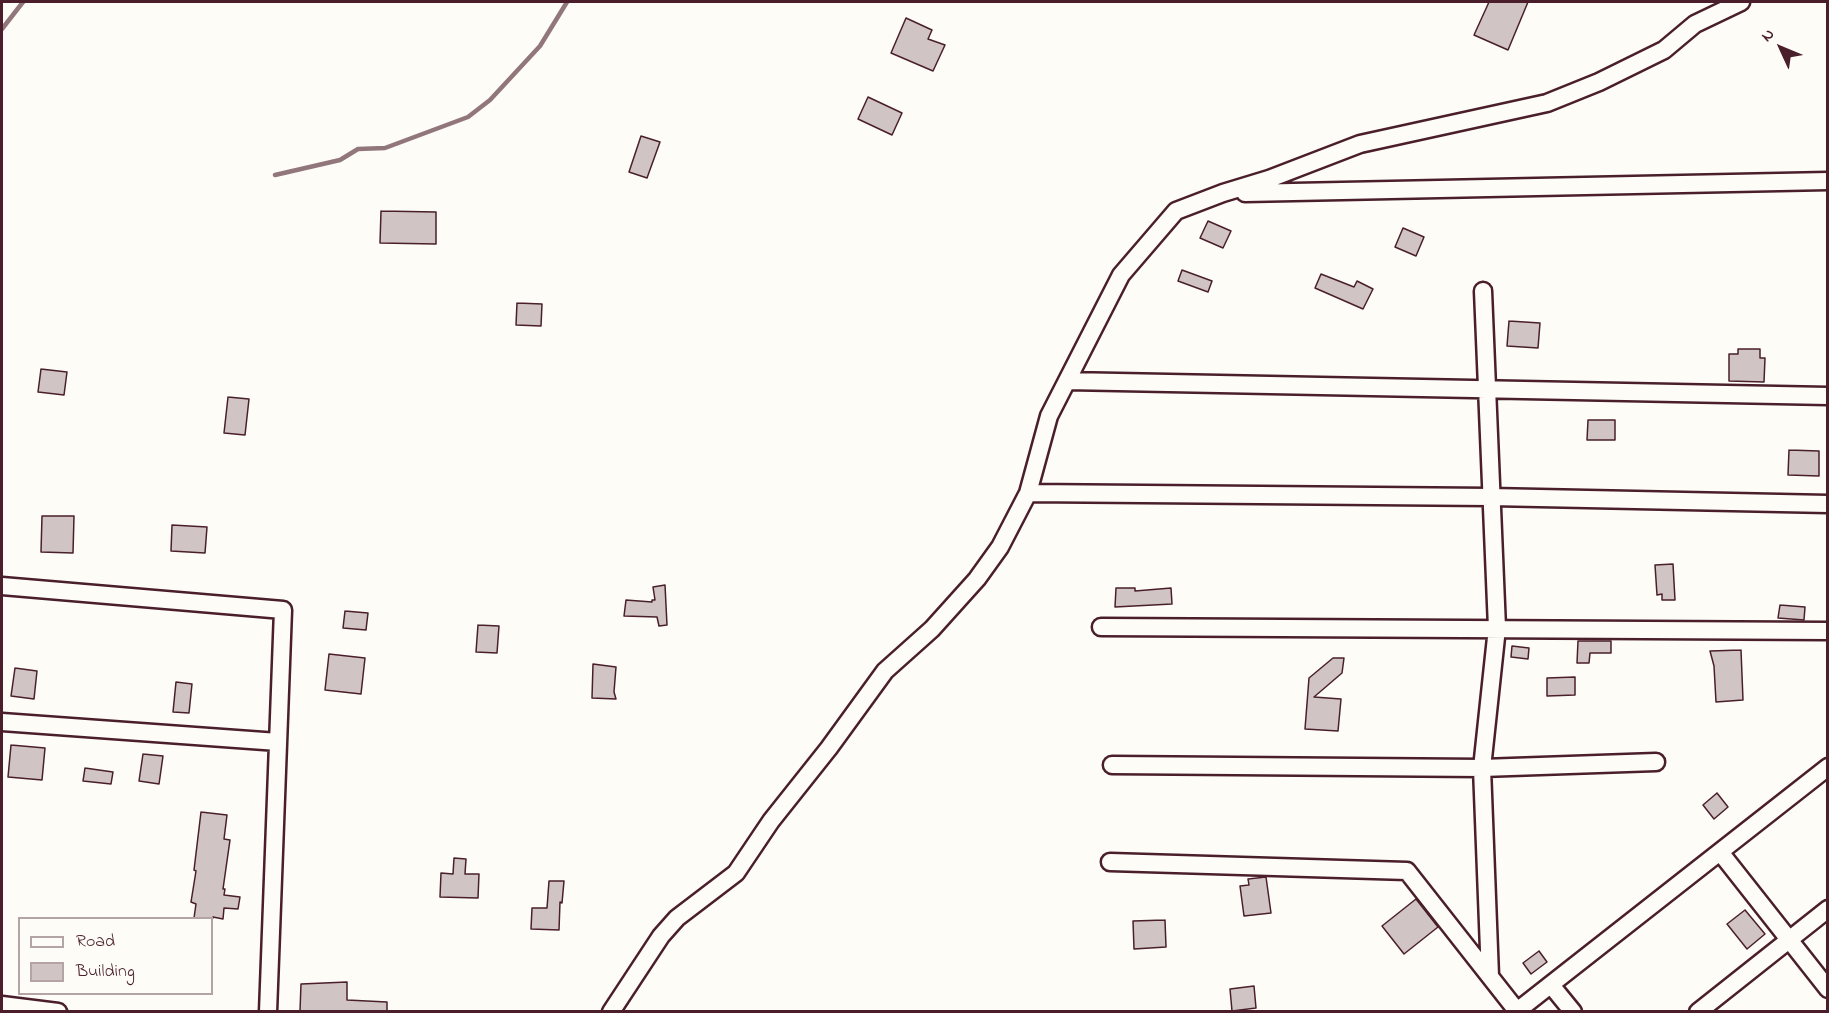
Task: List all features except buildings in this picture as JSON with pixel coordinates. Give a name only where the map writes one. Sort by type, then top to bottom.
[{"type":"street","points":[[611,1011],[661,936],[677,918],[736,873],[771,821],[829,748],[885,671],[932,629],[977,579],[1000,547],[1028,493],[1049,416],[1122,275],[1176,211],[1360,144],[1546,103],[1599,82],[1664,50],[1695,24],[1741,2]]},
{"type":"street","points":[[1223,193],[1827,180]]},
{"type":"street","points":[[1483,291],[1497,628],[1482,768],[1490,976]]},
{"type":"street","points":[[1067,381],[1827,396]]},
{"type":"street","points":[[1028,493],[1491,497],[1827,504]]},
{"type":"street","points":[[2,586],[284,610],[268,1011]]},
{"type":"street","points":[[1101,627],[1827,631]]},
{"type":"street","points":[[2,722],[278,742]]},
{"type":"street","points":[[1112,765],[1482,768],[1656,762]]},
{"type":"street","points":[[1110,862],[1407,871],[1517,1011],[1827,767]]},
{"type":"street","points":[[1719,852],[1827,989]]},
{"type":"street","points":[[1698,1011],[1827,909]]},
{"type":"street","points":[[1551,985],[1573,1011]]},
{"type":"street","points":[[2,1005],[58,1011]]},
{"type":"waterway","points":[[2,29],[23,2]]},
{"type":"waterway","points":[[275,175],[340,160],[358,149],[385,148],[468,117],[490,100],[540,46],[567,2]]}]
